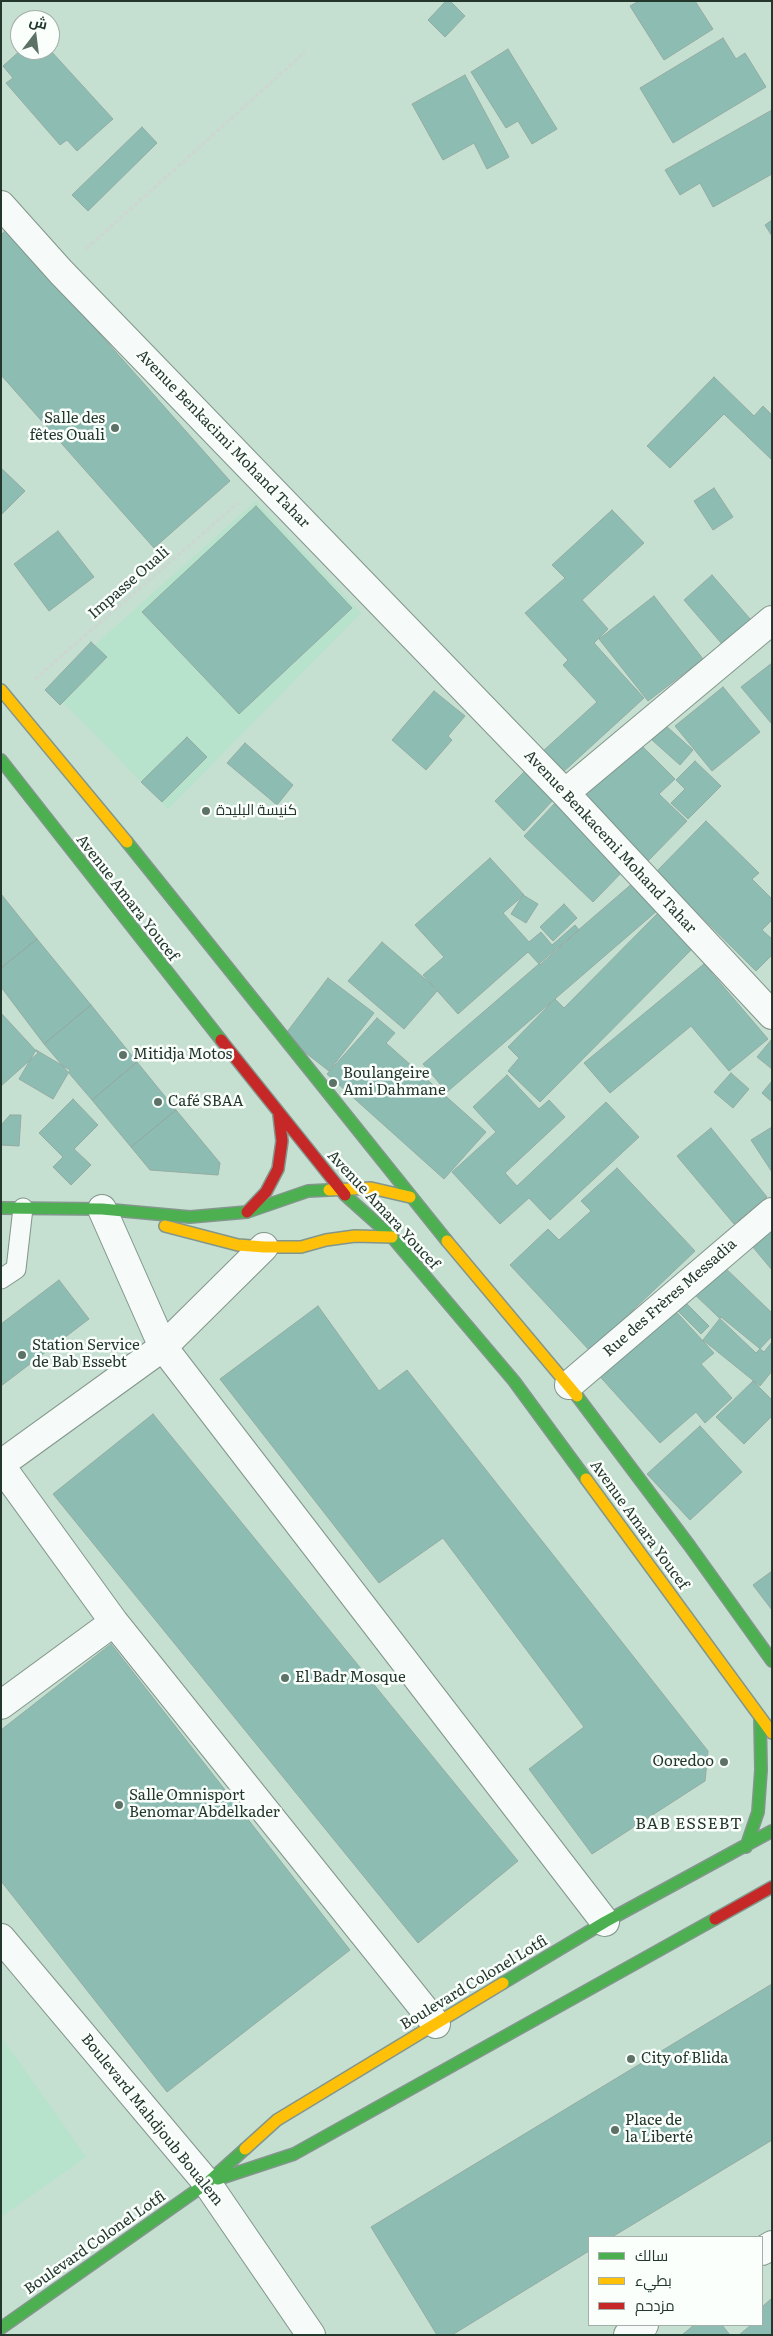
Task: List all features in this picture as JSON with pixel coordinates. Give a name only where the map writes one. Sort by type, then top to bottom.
[{"type":"main road","name":"Avenue Amara Youcef","points":[[1,690],[103,812],[410,1198],[569,1385],[689,1544],[772,1661]]},
{"type":"main road","name":"Avenue Amara Youcef","points":[[1,760],[339,1189],[392,1237],[514,1381],[772,1733]]},
{"type":"main road","points":[[247,1212],[266,1192],[278,1168],[282,1142],[279,1115]]},
{"type":"main road","points":[[1,1208],[102,1209],[190,1217],[247,1212],[308,1191],[371,1188],[410,1198]]},
{"type":"main road","points":[[102,1209],[238,1245],[301,1247],[326,1240],[355,1236],[392,1237]]},
{"type":"main road","points":[[746,1846],[758,1812],[762,1755],[760,1717]]},
{"type":"main road","name":"Boulevard Colonel Lotfi","points":[[1,2328],[207,2183],[278,2120],[605,1922],[772,1831]]},
{"type":"main road","name":"Boulevard Colonel Lotfi","points":[[207,2183],[294,2154],[772,1887]]},
{"type":"street","name":"Avenue Benkacimi Mohand Tahar","points":[[5,217],[61,272],[446,671]]},
{"type":"street","points":[[565,793],[772,620]]},
{"type":"street","name":"Avenue Benkacemi Mohand Tahar","points":[[446,671],[565,793],[772,1015]]},
{"type":"street","points":[[102,1209],[163,1348],[605,1922]]},
{"type":"street","name":"Rue des Frères Messadia","points":[[569,1385],[772,1212]]},
{"type":"street","points":[[264,1247],[163,1348],[1,1465],[114,1622],[436,2024]]},
{"type":"street","points":[[1,1706],[114,1622]]},
{"type":"street","name":"Boulevard Mahdjoub Boualem","points":[[1,1938],[207,2183],[310,2335]]},
{"type":"street","points":[[628,2335],[642,2326]]},
{"type":"lane","points":[[1,1279],[16,1269],[23,1208]]},
{"type":"path","points":[[61,272],[305,52]]},
{"type":"path","name":"Impasse Ouali","points":[[10,701],[264,481]]},
{"type":"shaded area","points":[[256,501],[361,613],[168,809],[48,687]]},
{"type":"shaded area","points":[[1,2036],[86,2157],[1,2217]]},
{"type":"building","points":[[446,1],[450,1],[465,16],[445,37],[428,20]]},
{"type":"building","points":[[639,1],[695,1],[713,29],[664,60],[630,6]]},
{"type":"building","points":[[723,38],[736,59],[745,53],[766,87],[673,143],[640,88]]},
{"type":"building","points":[[508,49],[557,129],[532,144],[518,121],[506,128],[471,72]]},
{"type":"building","points":[[10,60],[59,60],[113,119],[77,151],[67,140],[60,145],[6,83],[13,78],[3,66]]},
{"type":"building","points":[[465,75],[509,157],[487,169],[474,143],[443,160],[412,104]]},
{"type":"building","points":[[772,110],[772,174],[713,207],[700,183],[680,195],[665,170]]},
{"type":"building","points":[[142,127],[157,143],[88,211],[72,195]]},
{"type":"building","points":[[772,220],[772,236],[765,225]]},
{"type":"building","name":"Salle des fêtes Ouali","points":[[7,229],[230,481],[154,548],[1,375],[1,235]]},
{"type":"building","points":[[714,377],[754,416],[763,406],[772,415],[772,460],[724,414],[670,468],[647,446]]},
{"type":"building","points":[[1,468],[25,491],[1,515]]},
{"type":"building","points":[[714,488],[733,517],[713,530],[694,501]]},
{"type":"building","points":[[256,506],[352,608],[239,714],[142,612]]},
{"type":"building","points":[[612,510],[644,543],[582,600],[608,629],[594,643],[644,698],[562,773],[542,752],[597,702],[563,665],[568,660],[525,613],[565,578],[552,565]]},
{"type":"building","points":[[58,531],[94,577],[49,611],[14,564]]},
{"type":"building","points":[[712,575],[751,620],[722,644],[684,600]]},
{"type":"building","points":[[654,596],[703,659],[648,701],[599,639]]},
{"type":"building","points":[[91,642],[107,657],[60,705],[45,690]]},
{"type":"building","points":[[772,663],[772,723],[771,723],[741,687]]},
{"type":"building","points":[[723,687],[760,732],[712,771],[675,726]]},
{"type":"building","points":[[434,691],[465,716],[448,736],[452,740],[426,770],[392,740]]},
{"type":"building","points":[[665,725],[693,750],[680,765],[652,740]]},
{"type":"building","points":[[187,737],[207,757],[162,802],[141,782]]},
{"type":"building","points":[[638,742],[675,779],[659,794],[687,821],[648,861],[584,796]]},
{"type":"building","points":[[245,743],[293,785],[277,805],[227,763]]},
{"type":"building","points":[[695,761],[721,786],[688,819],[671,803],[685,789],[676,780]]},
{"type":"building","points":[[525,771],[554,799],[524,831],[495,801]]},
{"type":"building","points":[[556,802],[626,868],[593,902],[524,836]]},
{"type":"building","points":[[706,821],[759,873],[752,879],[772,899],[772,920],[762,930],[772,939],[772,955],[756,971],[656,872]]},
{"type":"building","points":[[490,858],[524,895],[503,913],[529,942],[541,932],[552,945],[575,925],[579,930],[540,965],[528,952],[458,1014],[423,975],[444,957],[415,925]]},
{"type":"building","points":[[634,882],[658,910],[447,1092],[423,1064]]},
{"type":"building","points":[[1,894],[37,939],[1,968]]},
{"type":"building","points":[[523,895],[538,904],[526,923],[511,914]]},
{"type":"building","points":[[564,904],[577,918],[553,941],[540,927]]},
{"type":"building","points":[[658,913],[693,948],[540,1102],[508,1071],[519,1058],[508,1047],[555,999],[564,1008]]},
{"type":"building","points":[[37,939],[91,1005],[44,1044],[1,987],[1,968]]},
{"type":"building","points":[[382,942],[438,990],[404,1029],[348,981]]},
{"type":"building","points":[[704,964],[768,1039],[729,1071],[691,1026],[610,1093],[584,1063]]},
{"type":"building","points":[[328,978],[374,1013],[329,1071],[284,1036]]},
{"type":"building","points":[[91,1005],[137,1062],[92,1100],[44,1044]]},
{"type":"building","points":[[1,1013],[38,1053],[1,1086]]},
{"type":"building","points":[[377,1018],[395,1033],[386,1043],[486,1132],[444,1179],[327,1074]]},
{"type":"building","points":[[772,1039],[772,1069],[757,1057]]},
{"type":"building","points":[[36,1050],[70,1070],[53,1099],[19,1079]]},
{"type":"building","points":[[137,1062],[176,1110],[131,1147],[92,1100]]},
{"type":"building","points":[[731,1073],[749,1089],[733,1108],[714,1092]]},
{"type":"building","points":[[507,1075],[539,1109],[549,1100],[565,1117],[505,1173],[517,1186],[606,1102],[639,1137],[550,1220],[529,1198],[500,1224],[452,1172],[496,1132],[473,1107]]},
{"type":"building","points":[[772,1081],[772,1102],[762,1093]]},
{"type":"building","points":[[73,1099],[98,1125],[74,1149],[91,1165],[71,1185],[53,1167],[63,1157],[39,1133]]},
{"type":"building","points":[[176,1110],[220,1163],[218,1175],[150,1170],[131,1147]]},
{"type":"building","points":[[10,1115],[21,1115],[19,1146],[1,1145],[1,1125]]},
{"type":"building","points":[[772,1127],[772,1172],[751,1140]]},
{"type":"building","points":[[711,1128],[767,1197],[734,1224],[677,1156]]},
{"type":"building","points":[[617,1168],[695,1251],[590,1351],[510,1265],[548,1229],[559,1240],[591,1211],[581,1201]]},
{"type":"building","points":[[772,1220],[772,1270],[747,1240]]},
{"type":"building","points":[[719,1262],[772,1313],[772,1336],[756,1353],[691,1291]]},
{"type":"building","name":"Station Service de Bab Essebt","points":[[59,1280],[89,1319],[1,1386],[1,1324]]},
{"type":"building","points":[[681,1298],[709,1326],[701,1334],[673,1306]]},
{"type":"building","points":[[669,1304],[714,1353],[701,1364],[732,1398],[705,1423],[696,1412],[660,1443],[594,1370]]},
{"type":"building","points":[[318,1306],[379,1391],[407,1370],[708,1751],[705,1781],[592,1854],[529,1769],[584,1727],[443,1538],[379,1583],[220,1379]]},
{"type":"building","points":[[721,1317],[764,1352],[772,1342],[772,1371],[760,1386],[703,1340]]},
{"type":"building","points":[[753,1381],[772,1400],[772,1416],[744,1444],[716,1417]]},
{"type":"building","name":"El Badr Mosque","points":[[153,1414],[518,1861],[418,1943],[53,1494]]},
{"type":"building","points":[[700,1426],[742,1472],[690,1520],[647,1474]]},
{"type":"building","points":[[772,1571],[772,1610],[753,1585]]},
{"type":"building","name":"Salle Omnisport Benomar Abdelkader","points":[[111,1644],[350,1950],[167,2092],[1,1881],[1,1730]]},
{"type":"building","name":"Place de la Liberté","points":[[772,1984],[772,2140],[614,2236],[588,2236],[588,2252],[452,2335],[437,2335],[371,2227]]},
{"type":"building","points":[[772,2298],[772,2335],[739,2335],[750,2326],[763,2326],[763,2306]]},
{"type":"building","points":[[693,2326],[723,2326],[730,2335],[682,2335]]},
{"type":"traffic: fast","points":[[1,760],[221,1040]]},
{"type":"traffic: fast","points":[[127,842],[447,1241]]},
{"type":"traffic: fast","points":[[1,1208],[102,1209],[190,1217],[247,1212],[308,1191],[329,1190]]},
{"type":"traffic: fast","points":[[345,1195],[392,1237],[514,1381],[586,1479]]},
{"type":"traffic: fast","points":[[577,1396],[689,1545],[772,1661]]},
{"type":"traffic: fast","points":[[746,1847],[758,1812],[761,1770],[760,1717]]},
{"type":"traffic: fast","points":[[503,1983],[605,1922],[772,1831]]},
{"type":"traffic: fast","points":[[218,2179],[294,2154],[715,1919]]},
{"type":"traffic: fast","points":[[1,2328],[207,2183],[245,2149]]},
{"type":"traffic: slow","points":[[1,690],[127,842]]},
{"type":"traffic: slow","points":[[329,1190],[371,1188],[410,1197]]},
{"type":"traffic: slow","points":[[165,1226],[238,1245],[264,1247],[301,1247],[326,1240],[355,1236],[392,1237]]},
{"type":"traffic: slow","points":[[447,1241],[577,1396]]},
{"type":"traffic: slow","points":[[586,1479],[772,1733]]},
{"type":"traffic: slow","points":[[245,2149],[277,2120],[503,1983]]},
{"type":"traffic: jam","points":[[221,1040],[345,1195]]},
{"type":"traffic: jam","points":[[247,1212],[266,1192],[278,1169],[282,1141],[279,1115]]},
{"type":"traffic: jam","points":[[715,1919],[772,1887]]},
{"type":"place","name":"Salle des fêtes Ouali","points":[[115,428]]},
{"type":"place","name":"كنيسة البليدة","points":[[206,811]]},
{"type":"place","name":"Mitidja Motos","points":[[123,1055]]},
{"type":"place","name":"Boulangeire Ami Dahmane","points":[[333,1083]]},
{"type":"place","name":"Café SBAA","points":[[158,1102]]},
{"type":"place","name":"Station Service de Bab Essebt","points":[[22,1355]]},
{"type":"place","name":"El Badr Mosque","points":[[285,1678]]},
{"type":"place","name":"Ooredoo","points":[[724,1762]]},
{"type":"place","name":"Salle Omnisport Benomar Abdelkader","points":[[119,1805]]},
{"type":"place","name":"City of Blida","points":[[631,2059]]},
{"type":"place","name":"Place de la Liberté","points":[[615,2130]]},
{"type":"district","name":"BAB ESSEBT","points":[[689,1824]]}]
